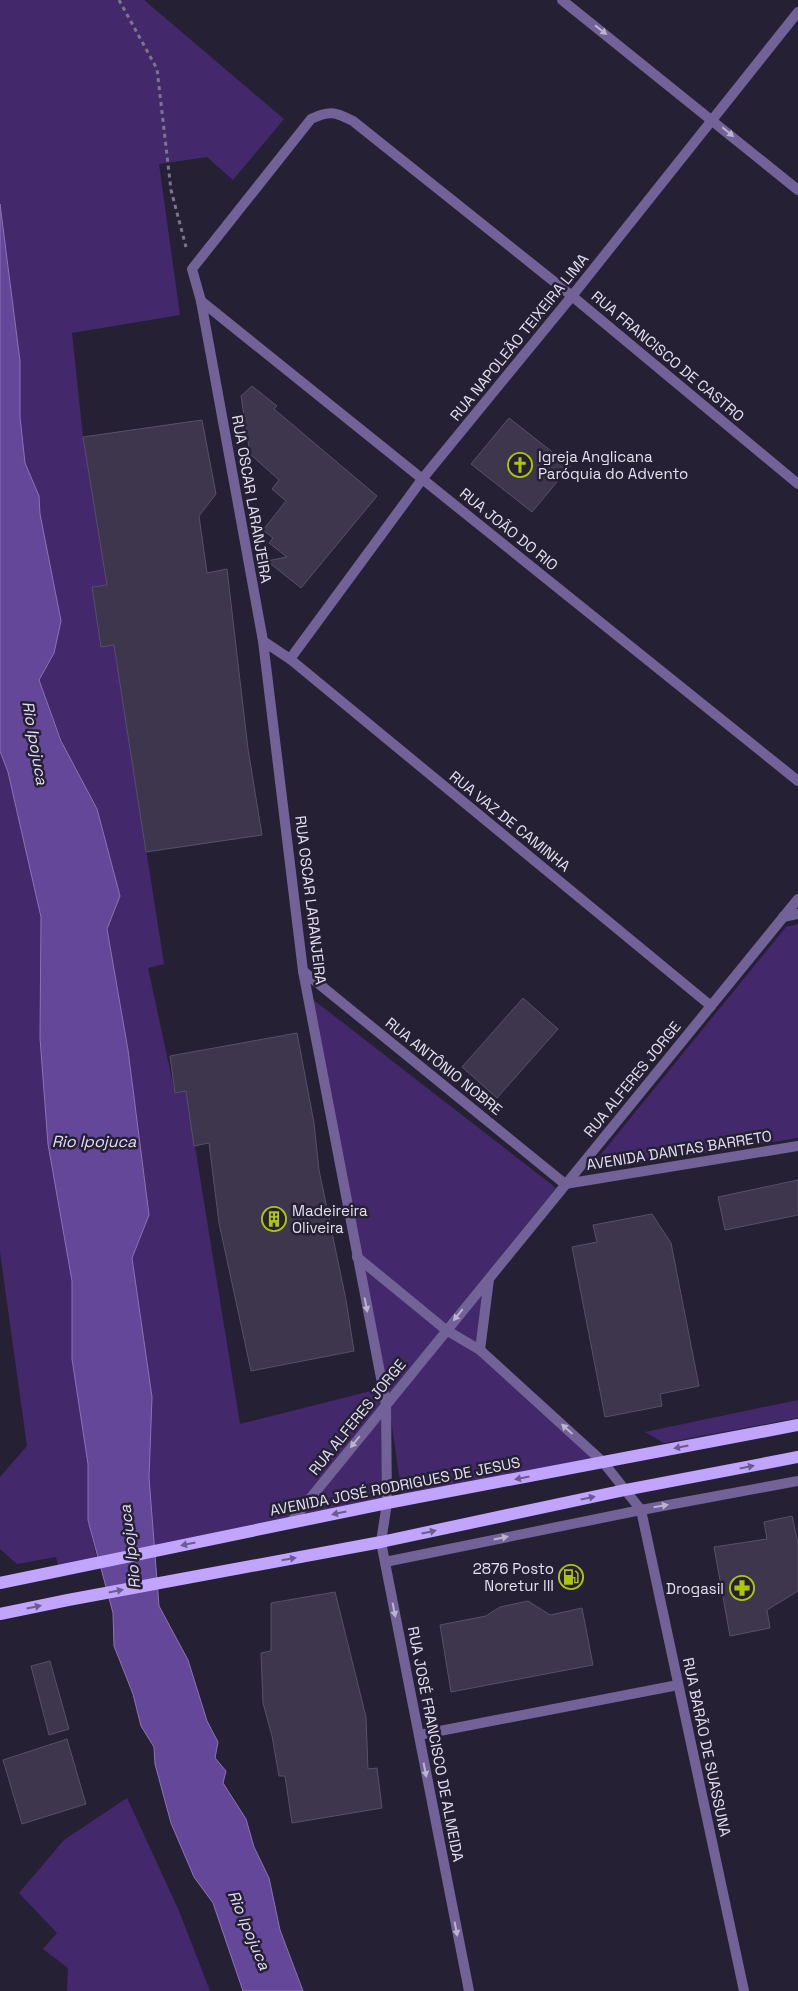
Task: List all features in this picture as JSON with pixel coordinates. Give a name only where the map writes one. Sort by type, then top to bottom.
[{"type":"main road","name":"AVENIDA JOSÉ RODRIGUES DE JESUS","points":[[0,1583],[291,1522],[798,1425]]},
{"type":"main road","points":[[0,1614],[381,1542],[625,1490],[798,1457]]},
{"type":"street","points":[[562,0],[798,190]]},
{"type":"street","name":"RUA NAPOLEÃO TEIXEIRA LIMA","points":[[290,659],[423,478],[572,296],[798,12]]},
{"type":"street","name":"RUA FRANCISCO DE CASTRO","points":[[192,269],[311,119],[325,112],[337,113],[354,121],[572,296],[798,484]]},
{"type":"street","name":"RUA OSCAR LARANJEIRA","points":[[192,269],[201,301],[263,641],[304,971],[386,1404],[387,1503]]},
{"type":"street","name":"RUA JOÃO DO RIO","points":[[201,301],[798,781]]},
{"type":"street","points":[[263,641],[290,659]]},
{"type":"street","name":"RUA VAZ DE CAMINHA","points":[[290,659],[711,1006]]},
{"type":"street","name":"RUA ALFERES JORGE","points":[[291,1522],[798,899]]},
{"type":"street","points":[[783,917],[798,914]]},
{"type":"street","name":"RUA ANTÔNIO NOBRE","points":[[304,971],[565,1184]]},
{"type":"street","name":"AVENIDA DANTAS BARRETO","points":[[565,1184],[798,1146]]},
{"type":"street","points":[[357,1257],[446,1330],[480,1350],[603,1462],[641,1510]]},
{"type":"street","points":[[480,1350],[489,1278]]},
{"type":"street","points":[[385,1562],[641,1510],[798,1481]]},
{"type":"street","name":"RUA JOSÉ FRANCISCO DE ALMEIDA","points":[[387,1503],[381,1542],[468,1991]]},
{"type":"street","name":"RUA BARÃO DE SUASSUNA","points":[[641,1510],[744,1991]]},
{"type":"street","points":[[419,1735],[678,1685]]},
{"type":"path","points":[[119,0],[157,69],[171,190],[192,269]]},
{"type":"shaded area","points":[[0,0],[144,0],[284,119],[233,180],[207,157],[159,164],[180,315],[72,333],[83,437],[107,585],[92,587],[101,647],[114,645],[164,964],[148,968],[175,1093],[186,1091],[240,1424],[379,1389],[382,1403],[288,1520],[153,1551],[149,1478],[152,1397],[132,1258],[149,1215],[128,1050],[107,929],[120,896],[39,680],[54,653],[61,621],[40,514],[39,496],[25,463],[20,417],[20,361],[0,204]]},
{"type":"shaded area","points":[[0,751],[8,771],[41,917],[40,1038],[48,1144],[72,1281],[72,1359],[88,1464],[88,1520],[98,1563],[59,1570],[56,1557],[17,1564],[0,1549],[0,1477],[27,1446],[0,1252]]},
{"type":"shaded area","points":[[798,924],[798,1138],[599,1170],[593,1164],[786,927]]},
{"type":"shaded area","points":[[311,998],[556,1188],[445,1325],[360,1255]]},
{"type":"shaded area","points":[[360,1262],[442,1331],[387,1398]]},
{"type":"shaded area","points":[[483,1290],[477,1345],[452,1330]]},
{"type":"shaded area","points":[[447,1333],[478,1353],[597,1461],[402,1496],[389,1405]]},
{"type":"shaded area","points":[[798,1400],[798,1418],[664,1443],[645,1432]]},
{"type":"shaded area","points":[[384,1410],[384,1501],[296,1518]]},
{"type":"shaded area","points":[[127,1798],[179,1911],[210,1991],[67,1991],[68,1968],[43,1949],[57,1933],[19,1893],[64,1840]]},
{"type":"water","name":"Rio Ipojuca","points":[[0,204],[20,361],[20,417],[25,463],[39,496],[40,514],[61,621],[54,653],[39,680],[61,741],[97,809],[120,896],[107,929],[128,1050],[149,1215],[132,1258],[152,1397],[149,1478],[159,1606],[188,1660],[207,1721],[218,1742],[215,1758],[226,1771],[223,1783],[246,1819],[254,1847],[269,1878],[280,1930],[303,1991],[243,1991],[213,1903],[194,1877],[171,1823],[155,1764],[154,1747],[141,1726],[133,1694],[114,1646],[113,1613],[88,1520],[88,1464],[72,1359],[72,1281],[48,1144],[40,1038],[41,917],[8,772],[0,751]]},
{"type":"building","points":[[252,386],[277,406],[274,409],[377,496],[301,588],[267,561],[287,557],[269,543],[273,538],[263,530],[286,501],[272,489],[279,480],[250,454],[241,396]]},
{"type":"building","name":"Igreja Anglicana Paróquia do Advento","points":[[509,418],[570,466],[532,512],[471,464]]},
{"type":"building","points":[[202,420],[216,494],[199,516],[207,573],[227,569],[248,749],[262,835],[146,852],[114,645],[101,647],[92,587],[107,585],[83,437]]},
{"type":"building","points":[[523,998],[558,1029],[497,1098],[462,1067]]},
{"type":"building","points":[[297,1033],[314,1123],[319,1170],[346,1300],[354,1351],[251,1371],[219,1223],[209,1143],[194,1146],[186,1091],[175,1093],[170,1056]]},
{"type":"building","points":[[798,1180],[798,1215],[725,1230],[718,1197]]},
{"type":"building","points":[[652,1214],[671,1243],[699,1386],[660,1394],[662,1406],[605,1417],[572,1247],[597,1242],[593,1225]]},
{"type":"building","points":[[792,1516],[798,1543],[798,1591],[767,1610],[770,1628],[730,1636],[714,1547],[767,1539],[764,1522]]},
{"type":"building","points":[[335,1592],[366,1717],[368,1769],[377,1768],[382,1808],[292,1823],[285,1776],[279,1776],[272,1736],[263,1703],[261,1653],[271,1651],[271,1603]]},
{"type":"building","points":[[528,1601],[550,1615],[582,1608],[593,1665],[451,1692],[440,1625],[486,1616],[500,1607]]},
{"type":"building","points":[[50,1661],[69,1729],[49,1735],[31,1666]]},
{"type":"building","points":[[67,1739],[86,1804],[22,1824],[3,1760]]},
{"type":"place","name":"Igreja Anglicana Paróquia do Advento","points":[[520,465]]},
{"type":"place","name":"Madeireira Oliveira","points":[[274,1219]]},
{"type":"place","name":"2876 Posto Noretur III","points":[[571,1577]]},
{"type":"place","name":"Drogasil","points":[[742,1588]]}]
